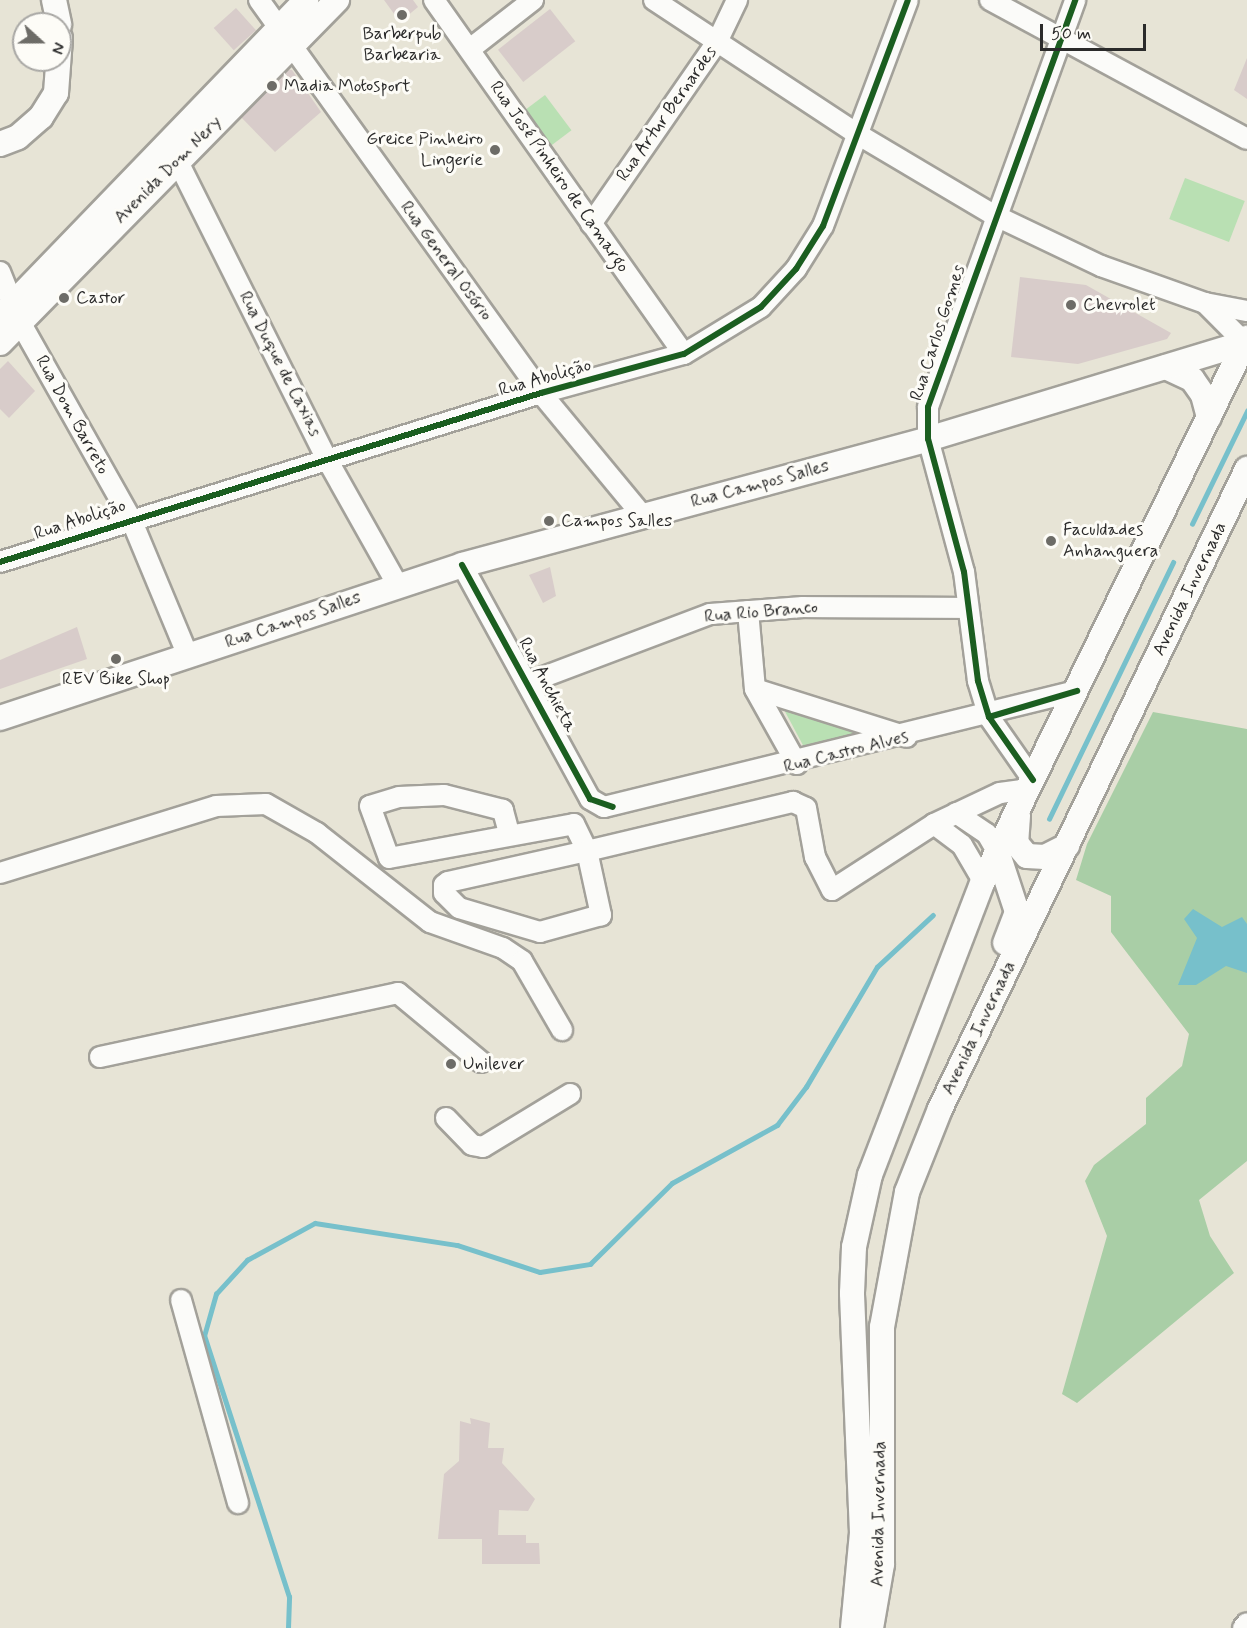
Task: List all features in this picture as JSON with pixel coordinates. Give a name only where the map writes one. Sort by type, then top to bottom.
[{"type":"main road","name":"Avenida Dom Nery","points":[[173,151],[278,26],[306,0]]},
{"type":"main road","name":"Avenida Dom Nery","points":[[0,343],[11,315],[173,151],[292,46],[337,0]]},
{"type":"main road","points":[[0,144],[18,137],[41,117],[56,93],[58,72]]},
{"type":"main road","name":"Rua Campos Salles","points":[[0,718],[462,565],[928,439],[1246,341]]},
{"type":"main road","name":"Avenida Invernada","points":[[852,1628],[862,1533],[854,1264],[870,1174],[983,881],[1246,341]]},
{"type":"main road","points":[[1166,367],[1191,379],[1209,417]]},
{"type":"main road","name":"Avenida Invernada","points":[[871,1628],[882,1564],[882,1349],[888,1275],[907,1192],[988,1009],[1247,469]]},
{"type":"main road","points":[[1027,792],[1016,843],[1027,856],[1045,857],[1067,846]]},
{"type":"main road","points":[[988,1009],[994,967],[1017,912],[1011,887],[997,851]]},
{"type":"main road","points":[[983,881],[1011,887]]},
{"type":"main road","points":[[870,1174],[881,1186],[907,1192]]},
{"type":"main road","points":[[854,1264],[869,1348],[882,1349]]},
{"type":"street","name":"Rua General Osório","points":[[259,0],[541,393],[642,515]]},
{"type":"street","name":"Rua José Pinheiro de Camargo","points":[[434,0],[684,354]]},
{"type":"street","points":[[470,49],[533,0]]},
{"type":"street","points":[[654,0],[859,135],[994,215],[1101,266],[1205,303],[1247,311]]},
{"type":"street","name":"Rua Artur Bernardes","points":[[591,224],[717,42],[737,0]]},
{"type":"street","name":"Rua Abolição","points":[[0,562],[131,519],[328,461],[541,393],[684,354],[761,307],[796,269],[823,226],[908,0]]},
{"type":"street","points":[[990,0],[1061,36],[1247,139]]},
{"type":"street","name":"Rua Carlos Gomes","points":[[1027,792],[989,717],[978,681],[964,572],[928,439],[933,383],[1075,0]]},
{"type":"street","name":"Rua Duque de Caxias","points":[[173,151],[328,461],[397,585]]},
{"type":"street","name":"Rua Dom Barreto","points":[[0,272],[11,315],[131,519],[188,656]]},
{"type":"street","points":[[1205,303],[1246,341]]},
{"type":"street","name":"Rua Anchieta","points":[[462,565],[530,682],[590,799],[613,807]]},
{"type":"street","name":"Rua Rio Branco","points":[[530,682],[673,624],[748,611],[968,608]]},
{"type":"street","points":[[748,611],[755,689],[797,764]]},
{"type":"street","points":[[755,689],[908,737]]},
{"type":"street","name":"Rua Castro Alves","points":[[613,807],[989,717],[1077,691]]},
{"type":"street","points":[[509,833],[504,810],[444,795],[399,797],[370,806],[389,858],[569,822],[579,828],[588,851],[602,911],[597,919],[531,931],[459,908],[444,893],[448,882],[588,851],[801,804],[809,816],[815,857],[832,890],[934,824],[1000,793],[1027,792]]},
{"type":"street","points":[[0,873],[216,806],[266,804],[317,833],[430,922],[503,948],[522,962],[562,1030]]},
{"type":"street","points":[[956,813],[987,834],[997,851]]},
{"type":"street","points":[[934,824],[962,845],[983,881]]},
{"type":"street","points":[[100,1057],[398,993],[481,1062]]},
{"type":"street","points":[[446,1118],[472,1145],[483,1147],[570,1094]]},
{"type":"street","points":[[181,1300],[238,1503]]},
{"type":"street","points":[[1243,1628],[1247,1623]]},
{"type":"green space","points":[[545,95],[571,130],[550,146],[523,111]]},
{"type":"green space","points":[[1185,178],[1245,201],[1229,242],[1169,219]]},
{"type":"green space","points":[[781,704],[862,734],[805,749]]},
{"type":"green space","points":[[1153,712],[1247,729],[1247,1161],[1199,1200],[1210,1236],[1234,1273],[1077,1403],[1062,1394],[1107,1236],[1085,1181],[1094,1165],[1146,1124],[1146,1098],[1182,1066],[1189,1034],[1111,932],[1111,896],[1076,880],[1087,844]]},
{"type":"water","points":[[1193,909],[1222,927],[1242,917],[1247,924],[1247,973],[1226,966],[1196,985],[1178,985],[1197,938],[1184,919]]},
{"type":"building","name":"Barberpub Barbearia","points":[[384,0],[413,0],[418,7],[400,22]]},
{"type":"building","points":[[236,8],[256,30],[234,50],[214,28]]},
{"type":"building","points":[[550,9],[575,41],[523,82],[498,50]]},
{"type":"building","points":[[1247,58],[1247,99],[1234,90]]},
{"type":"building","points":[[282,69],[292,70],[321,112],[275,152],[238,114]]},
{"type":"building","name":"Chevrolet","points":[[1020,277],[1086,285],[1171,333],[1167,339],[1078,364],[1011,357]]},
{"type":"building","points":[[8,361],[35,391],[9,418],[0,409],[0,369]]},
{"type":"building","points":[[550,567],[556,596],[543,603],[529,575]]},
{"type":"building","points":[[77,627],[87,659],[0,689],[0,660]]},
{"type":"building","points":[[470,1418],[490,1423],[488,1448],[504,1448],[502,1463],[535,1499],[528,1511],[499,1510],[498,1535],[526,1535],[526,1543],[539,1543],[540,1564],[482,1564],[482,1539],[438,1539],[444,1474],[459,1461],[460,1421],[471,1424]]},
{"type":"waterway","points":[[1192,524],[1247,411]]},
{"type":"waterway","points":[[1049,819],[1173,562]]},
{"type":"waterway","points":[[288,1628],[289,1597],[204,1336],[216,1294],[247,1260],[315,1223],[457,1245],[540,1272],[590,1264],[672,1183],[777,1125],[806,1087],[877,967],[933,915]]},
{"type":"cycle path","points":[[0,562],[541,393],[684,354],[761,307],[796,269],[823,226],[908,0]]},
{"type":"cycle path","points":[[1033,780],[989,717],[978,681],[964,572],[928,439],[928,407],[1075,0]]},
{"type":"cycle path","points":[[462,565],[590,799],[613,807]]},
{"type":"cycle path","points":[[989,717],[1077,691]]},
{"type":"place","name":"Barberpub Barbearia","points":[[402,15]]},
{"type":"place","name":"Madia Motosport","points":[[272,86]]},
{"type":"place","name":"Greice Pinheiro Lingerie","points":[[495,150]]},
{"type":"place","name":"Castor","points":[[64,298]]},
{"type":"place","name":"Chevrolet","points":[[1071,305]]},
{"type":"place","name":"Campos Salles","points":[[549,521]]},
{"type":"place","name":"Faculdades Anhanguera","points":[[1051,541]]},
{"type":"place","name":"REV Bike Shop","points":[[116,659]]},
{"type":"place","name":"Unilever","points":[[451,1064]]}]
